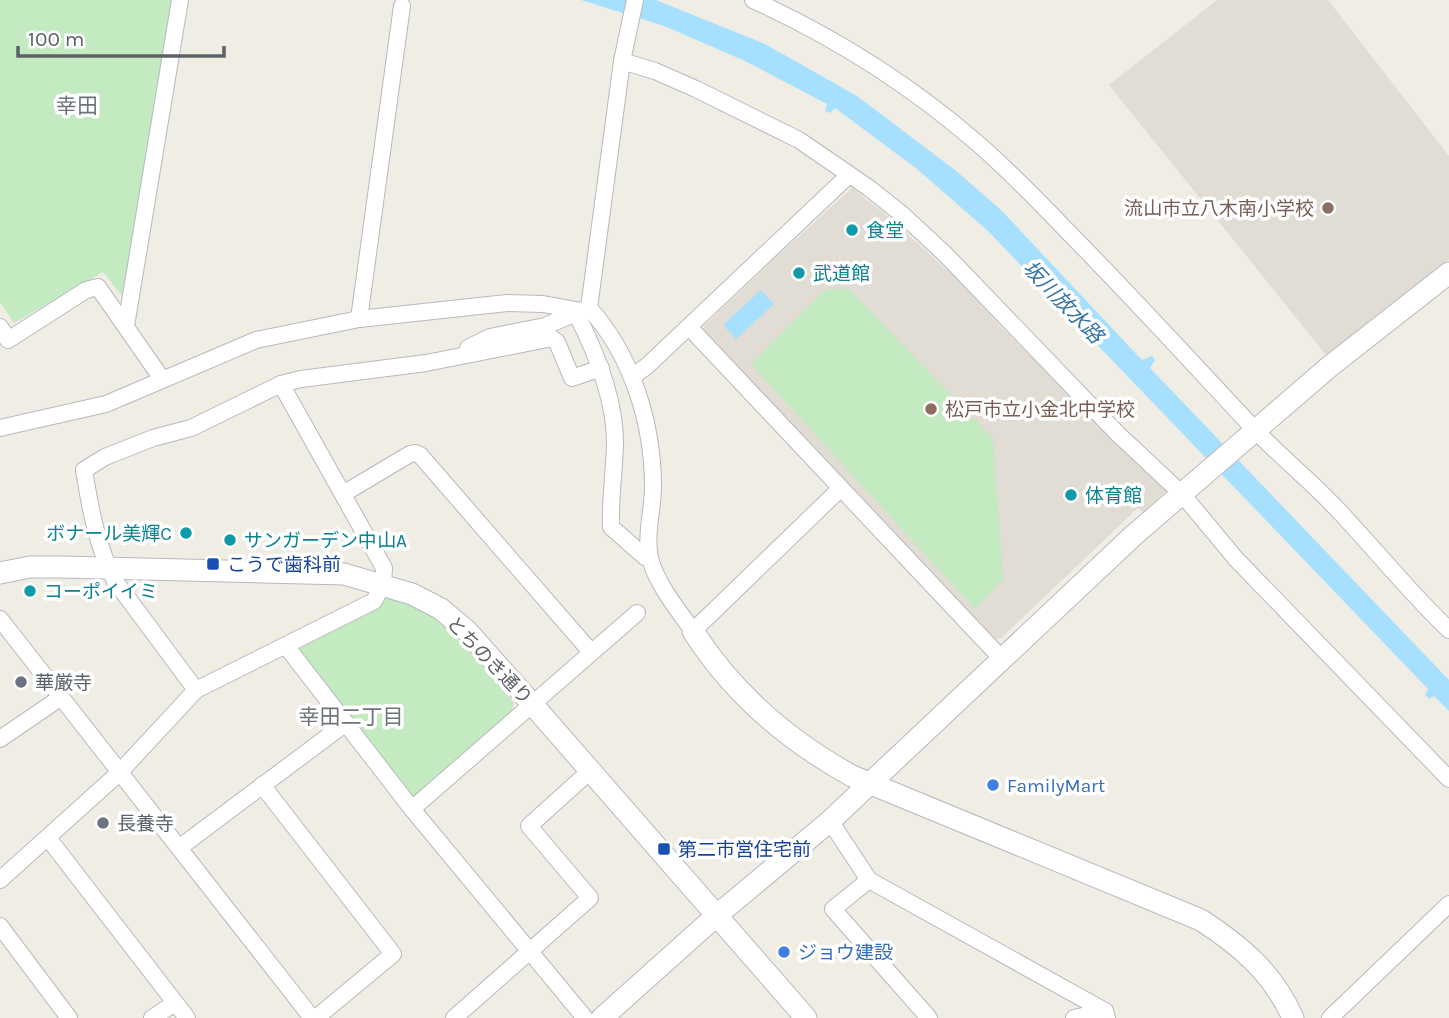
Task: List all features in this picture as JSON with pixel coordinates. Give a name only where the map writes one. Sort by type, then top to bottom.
[{"type":"street","points":[[126,326],[180,0]]},
{"type":"street","points":[[635,0],[623,57],[582,310],[601,368],[615,443],[611,527],[645,558],[650,559]]},
{"type":"street","points":[[753,0],[817,32],[869,64],[976,142],[1085,248],[1252,433],[1338,510],[1420,603],[1449,630]]},
{"type":"street","points":[[359,319],[402,6]]},
{"type":"street","points":[[623,57],[799,140],[869,188],[902,215],[945,254],[1118,433],[1185,492],[1236,559],[1449,779]]},
{"type":"street","points":[[632,377],[689,327],[849,175]]},
{"type":"street","points":[[601,1018],[716,916],[830,821],[1106,559],[1329,367],[1449,273]]},
{"type":"street","points":[[0,327],[8,340],[86,289],[98,286],[162,379]]},
{"type":"street","points":[[0,428],[106,404],[256,340],[359,319],[507,303],[543,304],[582,310],[614,339],[632,377],[643,417],[652,469],[650,559],[665,590],[725,675],[766,718],[818,756],[852,776],[1201,920],[1252,958],[1278,991],[1293,1018]]},
{"type":"street","points":[[449,358],[490,337],[545,326],[582,310]]},
{"type":"street","points":[[689,327],[1001,658]]},
{"type":"street","points":[[196,690],[115,581],[103,554],[84,470],[105,457],[153,438],[191,428],[281,384],[449,358],[552,338],[558,342],[572,378],[601,368]]},
{"type":"street","points":[[0,880],[119,773],[196,690],[373,601],[383,584],[384,568],[281,384]]},
{"type":"street","points":[[343,494],[410,453],[415,453],[591,652]]},
{"type":"street","points":[[693,631],[840,489]]},
{"type":"street","name":"とちのき通り","points":[[0,573],[30,567],[344,574],[412,594],[440,609],[467,631],[534,705],[806,1018]]},
{"type":"street","points":[[412,809],[637,613]]},
{"type":"street","points":[[0,619],[314,1018],[393,954],[262,785]]},
{"type":"street","points":[[286,646],[412,809],[585,1018]]},
{"type":"street","points":[[0,738],[60,698]]},
{"type":"street","points":[[179,848],[346,723]]},
{"type":"street","points":[[454,1018],[590,898],[529,826],[590,771]]},
{"type":"street","points":[[830,821],[869,880],[1106,1014]]},
{"type":"street","points":[[48,838],[187,1018]]},
{"type":"street","points":[[869,880],[833,909],[929,1018]]},
{"type":"street","points":[[1330,1018],[1449,904]]},
{"type":"street","points":[[0,926],[69,1018]]},
{"type":"street","points":[[152,1018],[175,1003]]},
{"type":"street","points":[[1074,1018],[1106,1014]]},
{"type":"shaded area","name":"流山市立八木南小学校","points":[[1217,0],[1328,0],[1449,156],[1449,259],[1326,355],[1109,85]]},
{"type":"shaded area","name":"松戸市立小金北中学校","points":[[852,188],[888,216],[960,282],[1001,327],[1166,487],[1166,491],[1143,512],[1138,508],[1001,638],[992,640],[702,331],[705,325],[773,260]]},
{"type":"green space","points":[[0,0],[172,0],[122,296],[103,272],[14,323],[0,302]]},
{"type":"green space","points":[[849,289],[993,439],[1003,579],[975,609],[751,364],[825,290]]},
{"type":"green space","points":[[394,591],[444,627],[514,703],[512,712],[414,798],[348,721],[291,648],[376,605]]},
{"type":"water","name":"坂川放水路","points":[[581,0],[656,0],[765,44],[857,96],[955,170],[1001,210],[1142,360],[1152,356],[1155,360],[1150,368],[1449,680],[1449,711],[1434,696],[1429,699],[1425,694],[1428,689],[988,231],[917,169],[835,108],[830,113],[825,111],[827,104],[745,61],[664,26]]},
{"type":"water","points":[[761,290],[774,304],[736,339],[723,325]]},
{"type":"place","name":"流山市立八木南小学校","points":[[1328,208]]},
{"type":"place","name":"食堂","points":[[852,230]]},
{"type":"place","name":"武道館","points":[[799,273]]},
{"type":"place","name":"松戸市立小金北中学校","points":[[931,409]]},
{"type":"place","name":"体育館","points":[[1071,495]]},
{"type":"place","name":"ボナール美輝C","points":[[186,533]]},
{"type":"place","name":"サンガーデン中山A","points":[[230,540]]},
{"type":"place","name":"こうで歯科前","points":[[213,564]]},
{"type":"place","name":"コーポイイミ","points":[[30,591]]},
{"type":"place","name":"華厳寺","points":[[21,682]]},
{"type":"place","name":"FamilyMart","points":[[993,785]]},
{"type":"place","name":"長養寺","points":[[103,823]]},
{"type":"place","name":"第二市営住宅前","points":[[664,849]]},
{"type":"place","name":"ジョウ建設","points":[[784,952]]},
{"type":"district","name":"幸田","points":[[77,106]]},
{"type":"district","name":"幸田二丁目","points":[[351,717]]}]
